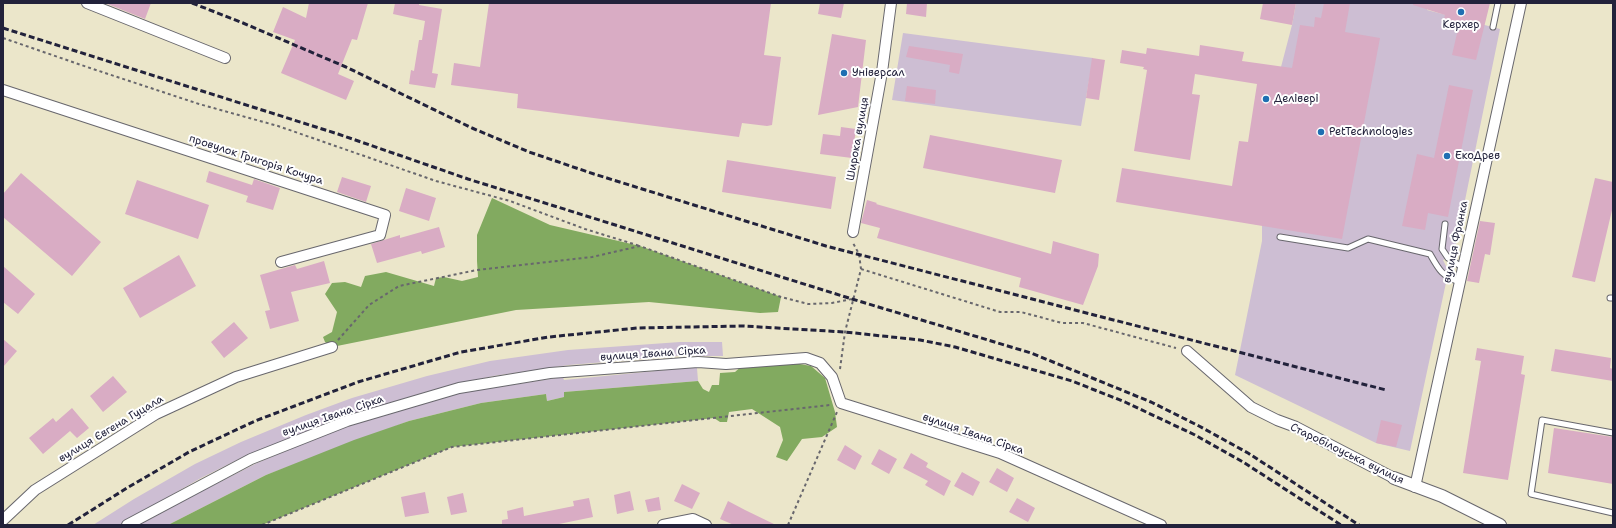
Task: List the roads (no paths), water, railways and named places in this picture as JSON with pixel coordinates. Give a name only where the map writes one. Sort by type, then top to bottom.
[{"type":"street","points":[[87,3],[225,58]]},
{"type":"street","name":"Широка вулиця","points":[[853,232],[882,72],[891,3]]},
{"type":"street","name":"вулиця Франка","points":[[1415,487],[1520,3]]},
{"type":"street","name":"провулок Григорія Кочура","points":[[3,90],[386,215],[380,235],[282,262]]},
{"type":"street","name":"вулиця Євгена Гуцала","points":[[3,520],[35,490],[156,414],[236,377],[332,347]]},
{"type":"street","name":"Старобілоуська вулиця","points":[[1187,351],[1251,407],[1277,420],[1296,427],[1394,478],[1442,496],[1500,525]]},
{"type":"street","name":"вулиця Івана Сірка","points":[[127,525],[251,459],[347,421],[467,387],[550,373],[698,362],[726,364],[806,358],[820,363],[832,377],[841,403],[1000,454],[1161,525]]},
{"type":"street","points":[[663,525],[694,520],[706,525]]},
{"type":"lane","points":[[1493,27],[1498,3]]},
{"type":"lane","points":[[882,72],[896,74]]},
{"type":"lane","points":[[1445,224],[1442,249],[1448,258],[1462,267]]},
{"type":"lane","points":[[1280,237],[1348,248],[1368,238],[1430,254],[1437,268],[1447,278],[1459,282]]},
{"type":"lane","points":[[1613,433],[1542,420],[1531,494],[1613,513]]},
{"type":"railway","points":[[192,3],[346,67],[472,128],[529,152],[594,174],[826,246],[1386,390]]},
{"type":"railway","points":[[3,28],[338,134],[468,179],[852,299],[1031,353],[1151,402],[1199,426],[1248,453],[1359,525]]},
{"type":"railway","points":[[68,525],[127,488],[189,452],[255,421],[358,382],[461,352],[549,337],[637,328],[743,326],[845,332],[920,340],[955,347],[1072,381],[1125,402],[1195,435],[1243,462],[1341,525]]},
{"type":"place","name":"Керхер","points":[[1461,12]]},
{"type":"place","name":"Універсал","points":[[844,73]]},
{"type":"place","name":"Делівері","points":[[1266,99]]},
{"type":"place","name":"PetTechnologies","points":[[1321,132]]},
{"type":"place","name":"ЕкоДрев","points":[[1447,156]]}]
